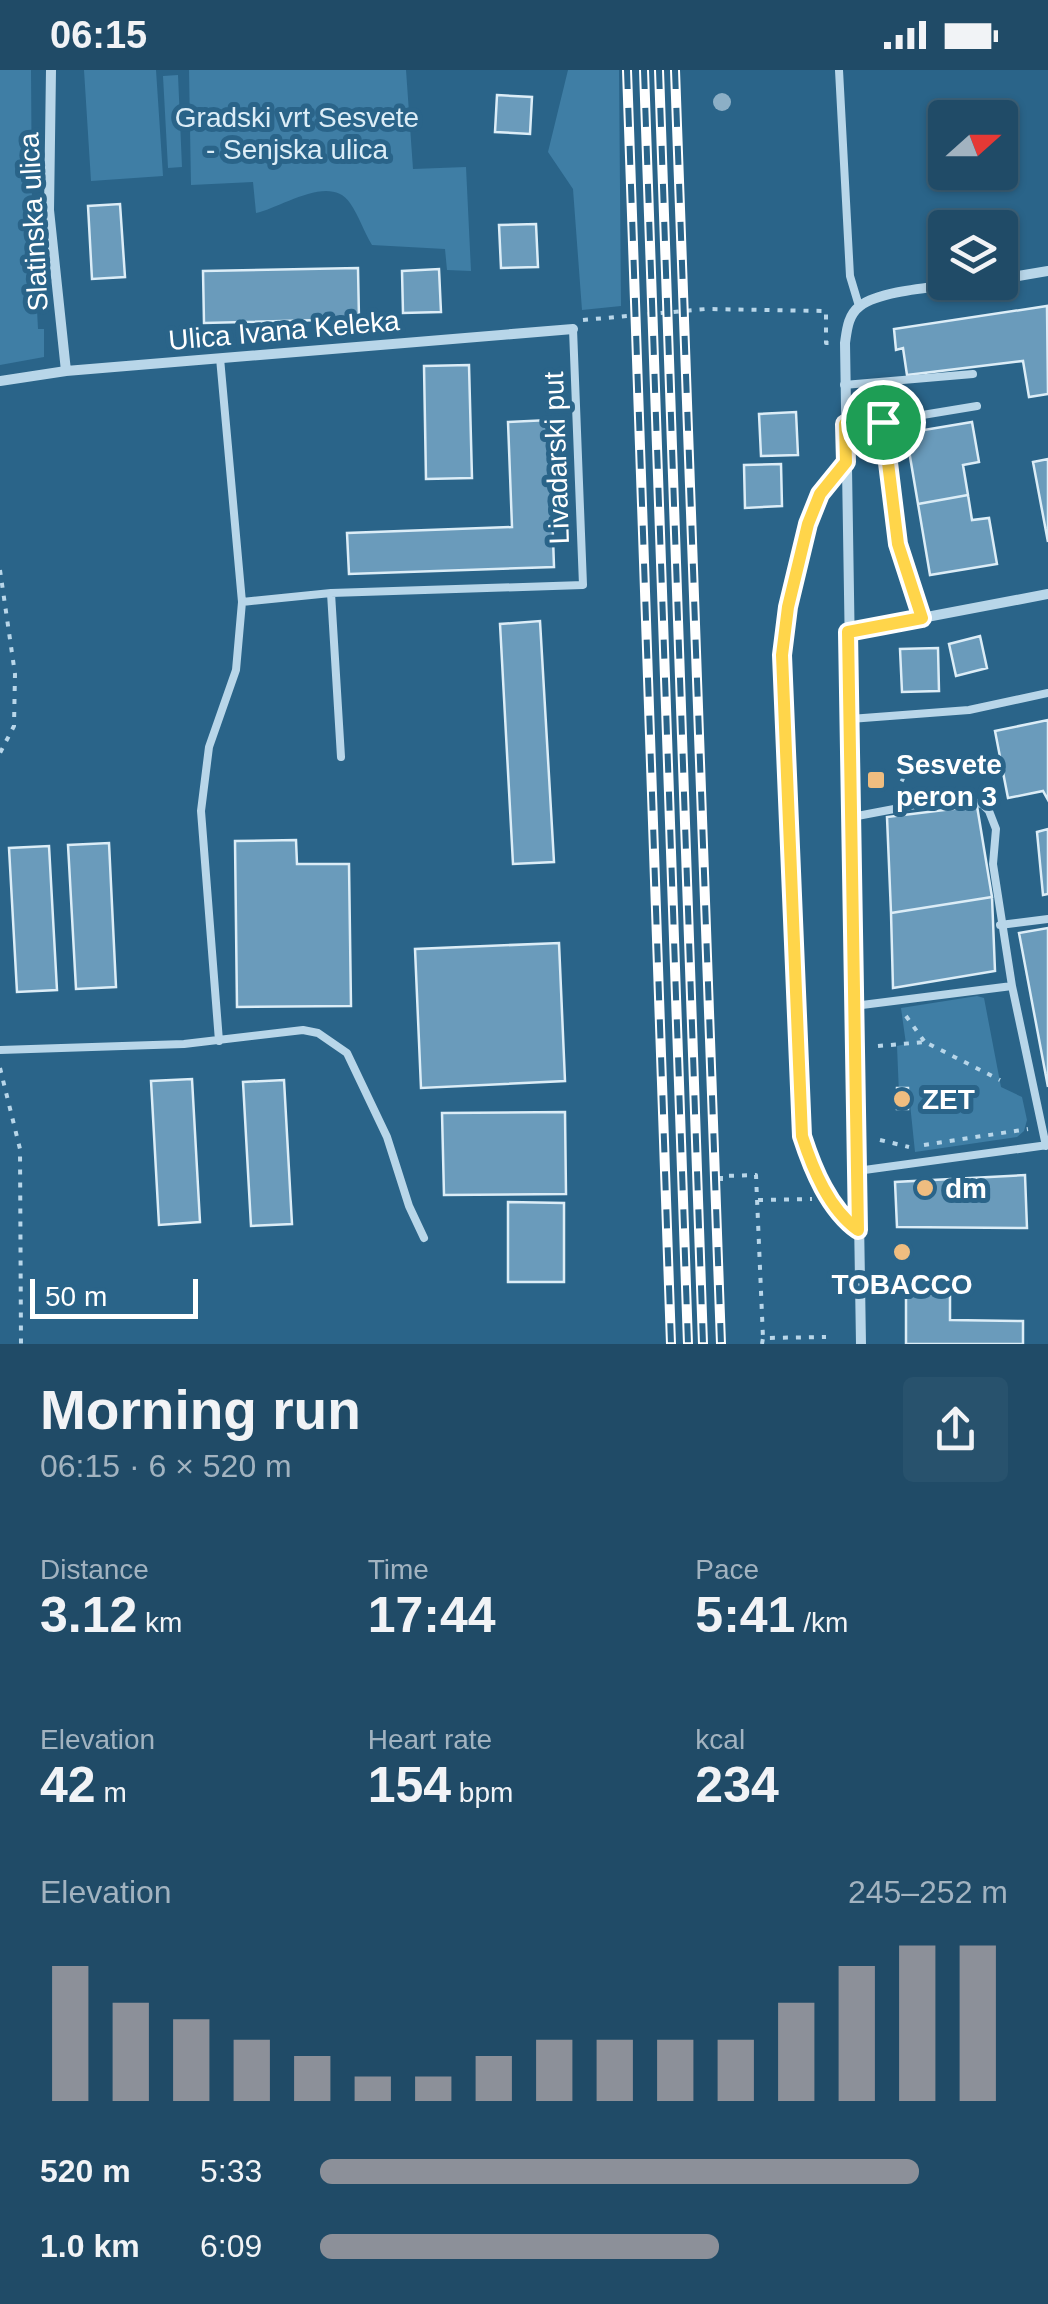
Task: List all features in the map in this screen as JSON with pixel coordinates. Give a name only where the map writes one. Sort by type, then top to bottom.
[{"type":"street","name":"Slatinska ulica","points":[[52,70],[49,210],[66,370]]},
{"type":"street","points":[[1018,275],[1048,271]]},
{"type":"street","points":[[860,1344],[844,386],[847,325],[859,306],[928,289]]},
{"type":"street","name":"Ulica Ivana Keleka","points":[[0,381],[66,370],[573,329]]},
{"type":"street","points":[[848,632],[1048,594]]},
{"type":"lane","points":[[839,70],[850,276],[859,306]]},
{"type":"lane","name":"Livadarski put","points":[[331,593],[583,585],[573,329]]},
{"type":"lane","points":[[218,1041],[201,810],[209,747],[236,670],[242,602],[220,358]]},
{"type":"lane","points":[[844,386],[974,374]]},
{"type":"lane","points":[[845,424],[883,422],[977,406]]},
{"type":"lane","points":[[883,422],[898,544],[922,618]]},
{"type":"lane","points":[[846,462],[820,494],[808,524],[788,607],[782,655],[802,1136],[842,1218],[858,1230]]},
{"type":"lane","points":[[242,602],[331,593],[341,757]]},
{"type":"lane","points":[[850,719],[969,710],[1048,693]]},
{"type":"lane","points":[[851,817],[952,798],[982,804],[989,811],[996,829],[993,864],[1000,925],[1047,1146],[856,1171]]},
{"type":"lane","points":[[1000,925],[1048,919]]},
{"type":"lane","points":[[854,1006],[1012,986]]},
{"type":"lane","points":[[0,1050],[218,1041],[303,1030],[318,1033],[347,1053],[386,1137],[424,1238]]},
{"type":"path","points":[[585,318],[706,309],[826,310],[826,343],[830,342]]},
{"type":"path","points":[[0,570],[15,674],[14,726],[0,752]]},
{"type":"path","points":[[886,811],[907,770]]},
{"type":"path","points":[[904,1014],[925,1042],[1000,1080]]},
{"type":"path","points":[[878,1046],[925,1042]]},
{"type":"path","points":[[0,1068],[20,1149],[21,1344]]},
{"type":"path","points":[[880,1140],[906,1148],[1042,1126]]},
{"type":"path","points":[[721,1181],[722,1176],[756,1175],[763,1341],[826,1337]]},
{"type":"path","points":[[758,1200],[812,1199]]},
{"type":"green space","points":[[0,70],[31,70],[32,211],[38,329],[44,329],[44,357],[0,365]]},
{"type":"green space","points":[[84,70],[156,70],[163,176],[91,181]]},
{"type":"green space","name":"Gradski vrt Sesvete - Senjska ulica","points":[[189,70],[406,70],[413,169],[466,167],[471,271],[447,270],[445,249],[372,245],[350,203],[330,191],[305,195],[256,213],[253,182],[191,185]]},
{"type":"green space","points":[[568,70],[619,70],[621,306],[582,310],[573,189],[548,152]]},
{"type":"green space","points":[[178,75],[182,167],[168,168],[163,76]]},
{"type":"green space","points":[[984,998],[1001,1087],[1022,1097],[1027,1120],[1024,1131],[1017,1137],[915,1152],[909,1094],[899,1094],[897,1046],[906,1044],[901,1008]]},
{"type":"building","points":[[497,95],[532,97],[530,134],[495,132]]},
{"type":"building","points":[[120,204],[125,277],[92,279],[88,206]]},
{"type":"building","points":[[536,224],[538,267],[501,268],[499,225]]},
{"type":"building","points":[[358,268],[359,319],[204,323],[203,271]]},
{"type":"building","points":[[439,269],[441,312],[403,313],[402,271]]},
{"type":"building","points":[[1047,306],[1048,394],[1029,397],[1023,361],[907,375],[903,348],[896,350],[894,329]]},
{"type":"building","points":[[469,365],[472,478],[426,479],[424,366]]},
{"type":"building","points":[[796,412],[798,455],[761,456],[759,414]]},
{"type":"building","points":[[549,420],[554,567],[349,574],[347,533],[512,527],[508,422]]},
{"type":"building","points":[[972,422],[979,462],[963,465],[968,495],[918,504],[906,433]]},
{"type":"building","points":[[1048,459],[1048,542],[1033,462]]},
{"type":"building","points":[[781,464],[782,506],[745,508],[744,465]]},
{"type":"building","points":[[968,495],[972,520],[989,518],[997,564],[930,575],[918,504]]},
{"type":"building","points":[[540,621],[554,862],[513,864],[500,624]]},
{"type":"building","points":[[980,636],[987,668],[956,676],[949,644]]},
{"type":"building","points":[[938,648],[939,691],[902,692],[900,649]]},
{"type":"building","points":[[1048,720],[1048,800],[1043,791],[1008,798],[995,731]]},
{"type":"building","points":[[977,806],[992,897],[891,913],[887,817]]},
{"type":"building","points":[[1048,829],[1048,894],[1043,895],[1037,832]]},
{"type":"building","points":[[296,840],[297,864],[349,864],[351,1006],[237,1007],[235,841]]},
{"type":"building","points":[[109,843],[116,987],[76,989],[68,845]]},
{"type":"building","points":[[49,846],[57,990],[17,992],[9,848]]},
{"type":"building","points":[[992,897],[995,971],[893,988],[891,913]]},
{"type":"building","points":[[1048,928],[1048,1087],[1019,933]]},
{"type":"building","points":[[559,943],[565,1081],[421,1088],[415,949]]},
{"type":"building","points":[[192,1079],[200,1222],[159,1225],[151,1081]]},
{"type":"building","points":[[284,1080],[292,1224],[251,1226],[243,1082]]},
{"type":"building","name":"ZET","points":[[897,1088],[908,1088],[908,1109],[897,1109]]},
{"type":"building","points":[[565,1112],[566,1194],[444,1195],[442,1113]]},
{"type":"building","points":[[1025,1175],[1027,1228],[897,1227],[895,1182]]},
{"type":"building","points":[[508,1202],[564,1203],[564,1282],[508,1282]]},
{"type":"building","points":[[906,1294],[950,1295],[950,1320],[1023,1321],[1023,1344],[906,1344]]},
{"type":"railway","points":[[627,70],[671,1344]]},
{"type":"railway","points":[[644,70],[688,1344]]},
{"type":"railway","points":[[659,70],[703,1344]]},
{"type":"railway","points":[[675,70],[721,1344]]},
{"type":"place","name":"Sesvete peron 3","points":[[876,780]]},
{"type":"place","name":"ZET","points":[[902,1099]]},
{"type":"place","name":"dm","points":[[925,1188]]},
{"type":"place","name":"TOBACCO","points":[[902,1252]]},
{"type":"route","points":[[883,422],[898,544],[922,618],[848,632],[858,1230],[842,1218],[826,1192],[802,1136],[782,655],[788,607],[808,524],[820,494],[846,462],[845,424],[883,422]]}]
